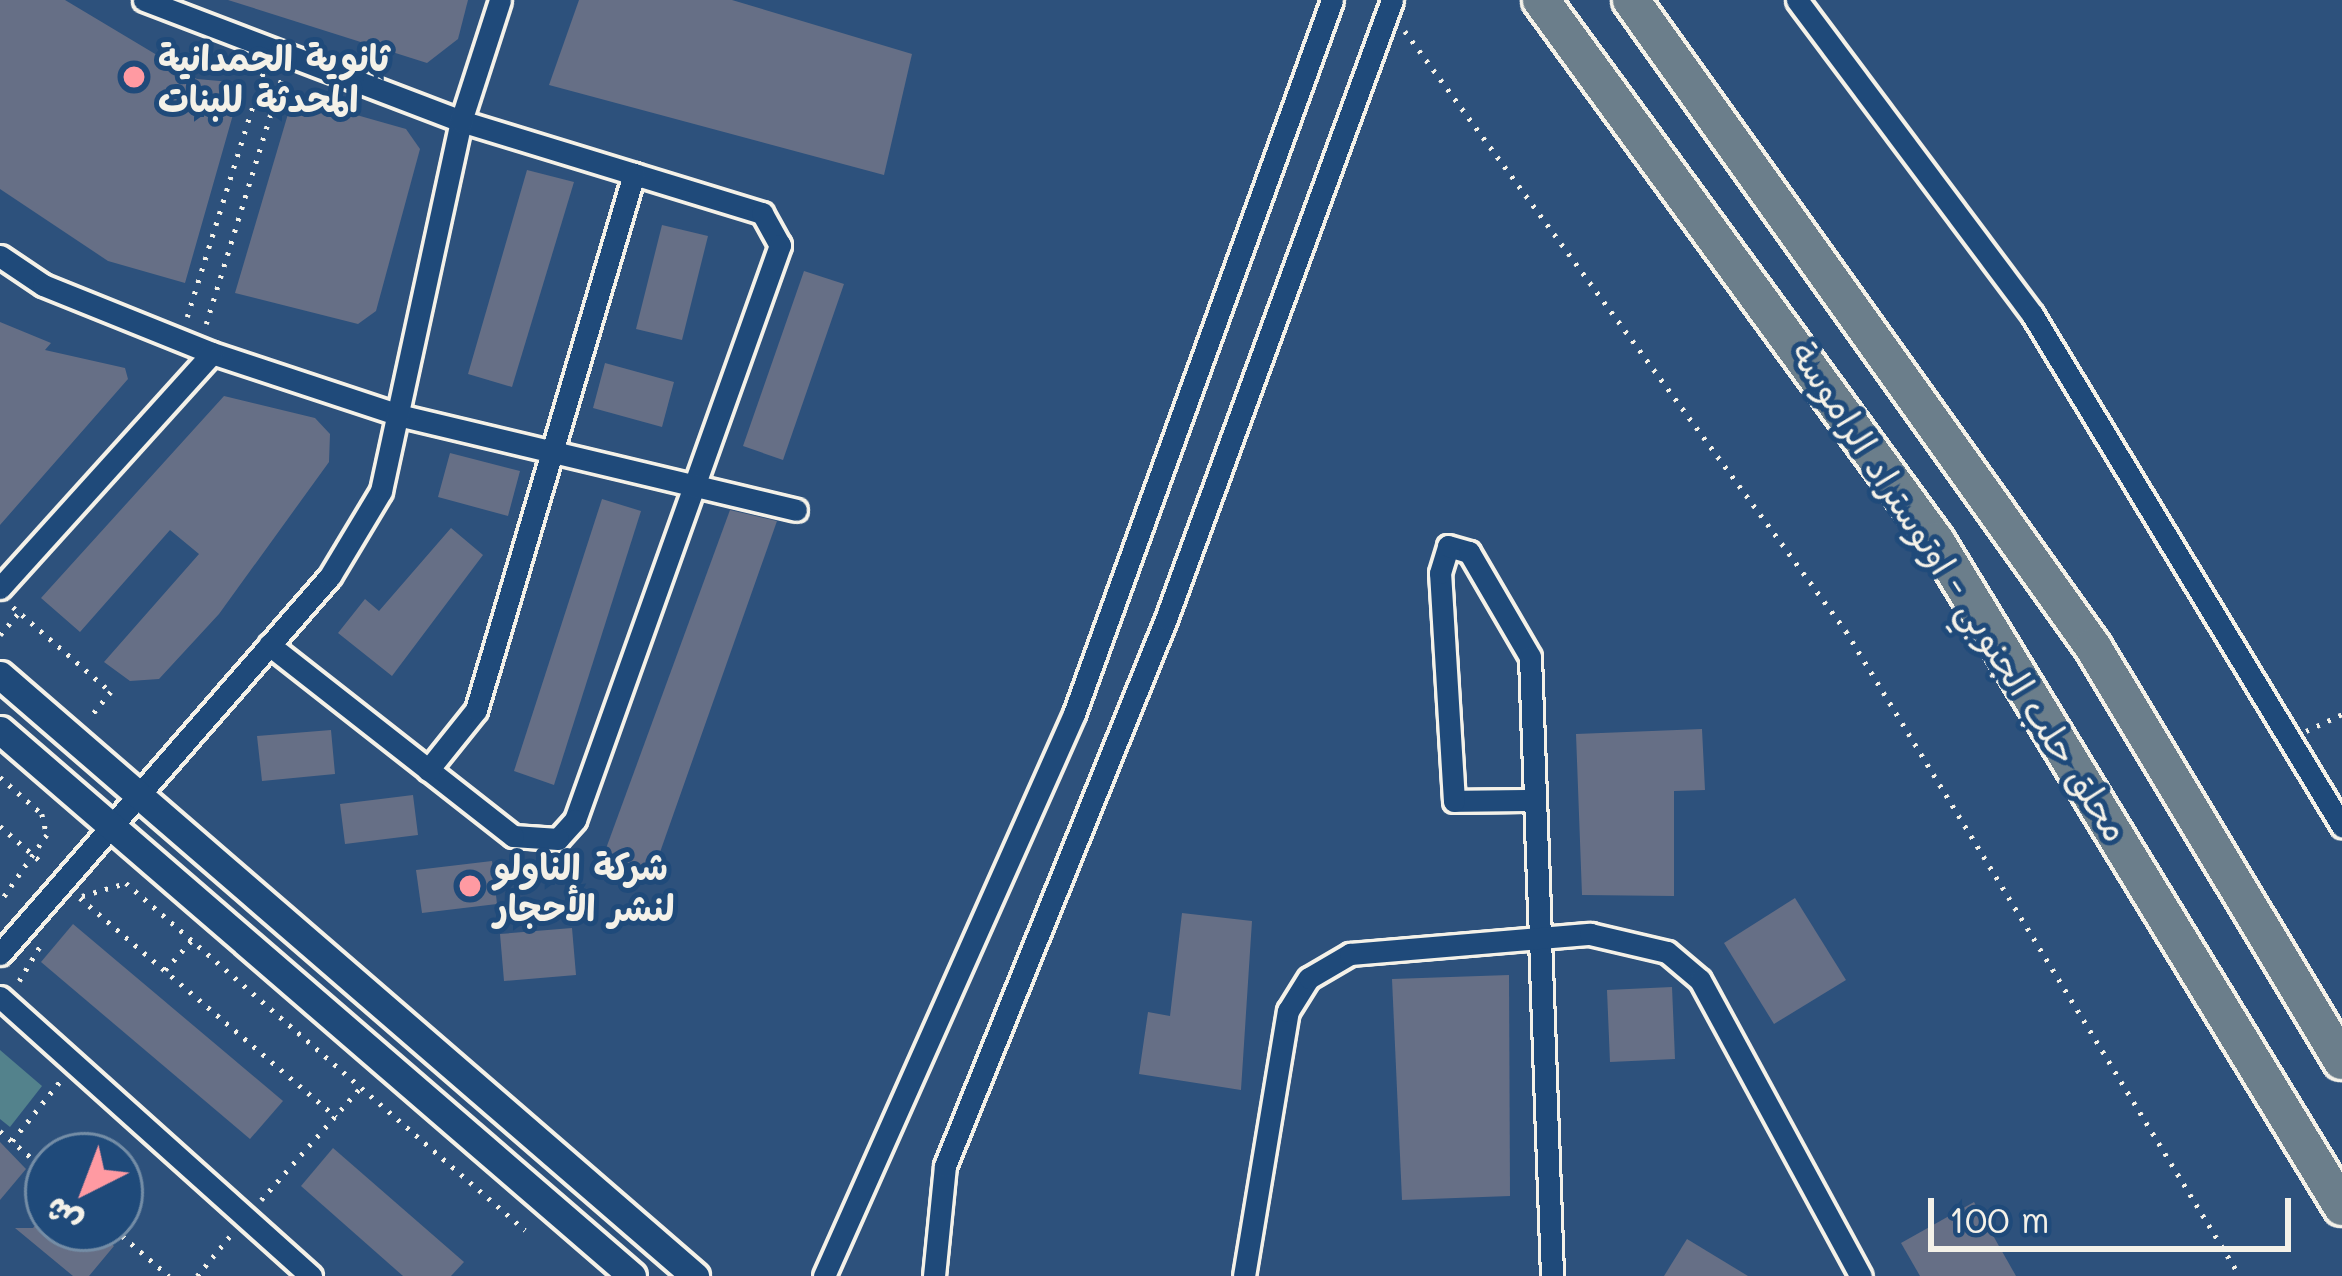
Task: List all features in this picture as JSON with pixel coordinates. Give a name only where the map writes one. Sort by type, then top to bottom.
[{"type":"highway","name":"محلق حلب الجنوبي - اوتوستراد الراموسة","points":[[1541,0],[1936,542],[2342,1208]]},
{"type":"highway","name":"محلق حلب الجنوبي - اوتوستراد الراموسة","points":[[1631,0],[2093,647],[2342,1061]]},
{"type":"street","points":[[144,0],[460,121],[762,213],[780,245],[698,486],[575,820],[558,839],[513,836],[268,645]]},
{"type":"street","points":[[0,954],[136,792],[330,577],[381,491],[402,416],[460,121],[500,0]]},
{"type":"street","points":[[824,1276],[1074,714],[1332,0]]},
{"type":"street","points":[[1797,0],[2032,314],[2342,826]]},
{"type":"street","points":[[934,1276],[944,1166],[1166,619],[1390,4]]},
{"type":"street","points":[[428,770],[476,710],[556,453],[634,174]]},
{"type":"street","points":[[1,258],[197,346],[402,416],[796,510]]},
{"type":"street","points":[[0,592],[197,346]]},
{"type":"street","points":[[1534,800],[1454,801],[1440,573],[1448,547],[1469,552],[1530,657],[1552,1276]]},
{"type":"street","points":[[0,675],[695,1276]]},
{"type":"street","points":[[0,730],[632,1276]]},
{"type":"street","points":[[1244,1276],[1288,1011],[1309,978],[1350,954],[1543,945],[1590,934],[1630,940],[1700,980],[1861,1276]]},
{"type":"street","points":[[10,996],[74,1063],[311,1276]]},
{"type":"path","points":[[1390,4],[1846,632],[2240,1276]]},
{"type":"path","points":[[197,346],[227,187],[279,55]]},
{"type":"path","points":[[197,346],[247,192],[279,55]]},
{"type":"path","points":[[227,187],[247,192]]},
{"type":"path","points":[[0,592],[111,692]]},
{"type":"path","points":[[0,635],[19,612]]},
{"type":"path","points":[[2291,739],[2342,714]]},
{"type":"path","points":[[0,777],[42,814],[39,860],[0,903]]},
{"type":"path","points":[[0,826],[39,860]]},
{"type":"path","points":[[68,913],[80,897],[126,883],[525,1230]]},
{"type":"path","points":[[80,897],[336,1117]]},
{"type":"path","points":[[10,996],[18,974],[55,928]]},
{"type":"path","points":[[165,970],[192,940]]},
{"type":"path","points":[[12,1142],[74,1063]]},
{"type":"path","points":[[197,1276],[361,1087]]},
{"type":"path","points":[[0,1131],[24,1152]]},
{"type":"path","points":[[245,1185],[262,1199]]},
{"type":"path","points":[[142,1252],[170,1276]]},
{"type":"green space","points":[[0,1050],[42,1086],[10,1127],[0,1119]]},
{"type":"building","points":[[0,0],[65,0],[197,79],[242,83],[185,283],[108,261],[0,189]]},
{"type":"building","points":[[228,0],[468,0],[458,39],[427,63]]},
{"type":"building","points":[[579,0],[732,0],[912,54],[884,175],[549,85]]},
{"type":"building","points":[[293,97],[406,129],[420,149],[376,311],[358,324],[235,293]]},
{"type":"building","points":[[527,170],[574,182],[512,387],[468,374]]},
{"type":"building","points":[[662,225],[708,236],[682,340],[636,329]]},
{"type":"building","points":[[804,271],[844,284],[783,460],[743,446]]},
{"type":"building","points":[[0,322],[51,343],[45,350],[125,368],[128,379],[0,525]]},
{"type":"building","points":[[605,363],[674,382],[662,427],[593,408]]},
{"type":"building","points":[[224,396],[315,418],[330,434],[329,462],[219,614],[159,679],[130,681],[104,662],[199,554],[170,530],[80,632],[41,598]]},
{"type":"building","points":[[450,453],[520,471],[508,516],[438,497]]},
{"type":"building","points":[[602,499],[641,511],[554,785],[514,771]]},
{"type":"building","points":[[730,510],[777,521],[653,872],[604,854]]},
{"type":"building","points":[[451,528],[483,555],[392,676],[338,633],[365,599],[379,611]]},
{"type":"building","points":[[1702,729],[1705,790],[1674,791],[1674,896],[1582,895],[1576,734]]},
{"type":"building","points":[[331,730],[335,774],[262,781],[257,736]]},
{"type":"building","points":[[413,795],[418,835],[345,844],[340,804]]},
{"type":"building","points":[[492,861],[497,904],[422,913],[416,870]]},
{"type":"building","points":[[1795,898],[1846,980],[1774,1024],[1724,943]]},
{"type":"building","points":[[1182,913],[1252,921],[1241,1090],[1139,1074],[1148,1012],[1170,1016]]},
{"type":"building","points":[[73,924],[283,1101],[250,1139],[41,962]]},
{"type":"building","points":[[572,928],[576,975],[504,981],[500,934]]},
{"type":"building","points":[[1509,975],[1510,1196],[1402,1200],[1392,979]]},
{"type":"building","points":[[1672,987],[1675,1059],[1610,1062],[1607,990]]},
{"type":"building","points":[[0,1142],[24,1171],[0,1200]]},
{"type":"building","points":[[333,1148],[464,1262],[451,1276],[403,1276],[301,1186]]},
{"type":"building","points":[[1974,1202],[2016,1276],[1920,1276],[1901,1243]]},
{"type":"building","points":[[1687,1239],[1748,1276],[1664,1276]]},
{"type":"building","points":[[44,1252],[109,1252],[89,1276],[73,1276]]},
{"type":"place","name":"ثانوية الحمدانية المحدثة للبنات","points":[[134,77]]},
{"type":"place","name":"شركة الناولو لنشر الأحجار","points":[[470,886]]}]
